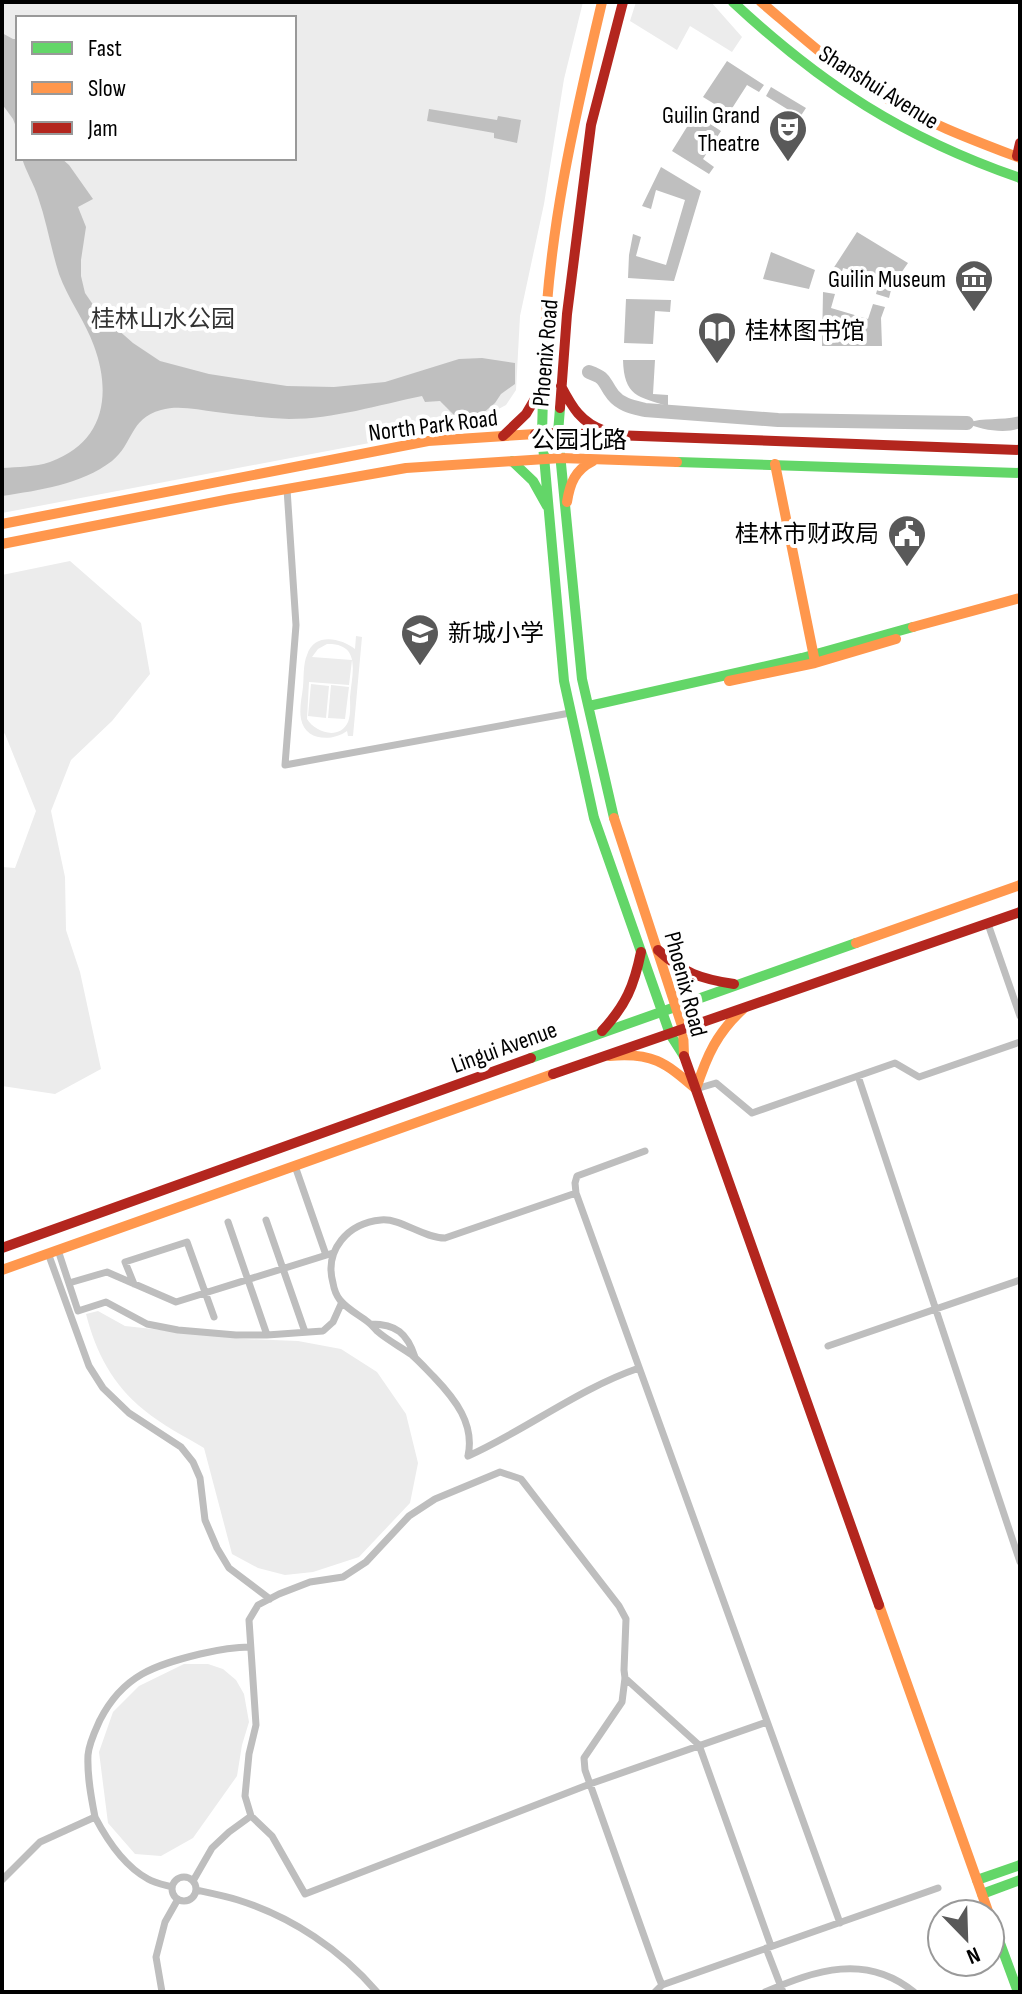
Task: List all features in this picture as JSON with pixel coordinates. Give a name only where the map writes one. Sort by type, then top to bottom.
[{"type":"main road","name":"Phoenix Road","points":[[602,2],[559,198],[545,316],[542,434],[564,681],[570,713],[594,818],[670,1034],[684,1056]]},
{"type":"main road","name":"Phoenix Road","points":[[623,2],[591,125],[567,314],[558,433],[582,679],[612,813],[683,1029],[684,1056]]},
{"type":"main road","name":"Shanshui Avenue","points":[[733,2],[761,30],[813,72],[864,106],[928,142],[1020,178]]},
{"type":"main road","name":"Shanshui Avenue","points":[[761,2],[817,50],[882,96],[938,126],[1018,157]]},
{"type":"main road","points":[[1018,157],[1020,143]]},
{"type":"main road","points":[[503,436],[526,418],[543,385]]},
{"type":"main road","points":[[561,386],[578,416],[591,427],[623,436]]},
{"type":"main road","name":"North Park Road","points":[[2,524],[428,441],[558,433],[1020,450]]},
{"type":"main road","name":"公园北路","points":[[2,544],[406,468],[561,458],[1020,473]]},
{"type":"main road","points":[[566,507],[574,474],[586,464],[599,459]]},
{"type":"main road","points":[[512,461],[528,473],[538,486],[548,509]]},
{"type":"main road","points":[[777,464],[817,658]]},
{"type":"main road","points":[[817,658],[1020,598]]},
{"type":"main road","points":[[590,709],[817,658],[1020,604]]},
{"type":"main road","name":"Lingui Avenue","points":[[2,1248],[1020,885]]},
{"type":"main road","name":"Lingui Avenue","points":[[2,1270],[1020,912]]},
{"type":"main road","points":[[656,949],[685,973],[706,980],[739,984]]},
{"type":"main road","points":[[601,1033],[630,998],[641,952]]},
{"type":"main road","points":[[696,1089],[712,1042],[744,1008]]},
{"type":"main road","points":[[605,1056],[648,1057],[668,1067],[696,1089]]},
{"type":"main road","points":[[684,1056],[984,1898]]},
{"type":"main road","points":[[977,1880],[1020,1865]]},
{"type":"main road","points":[[982,1894],[1020,1880]]},
{"type":"main road","points":[[1006,1959],[1018,1992]]},
{"type":"street","points":[[287,489],[296,625],[285,765],[570,713]]},
{"type":"street","points":[[988,924],[1020,1016]]},
{"type":"street","points":[[696,1089],[716,1083],[752,1113],[895,1063],[919,1077],[1020,1042]]},
{"type":"street","points":[[858,1076],[1020,1562]]},
{"type":"street","points":[[645,1151],[577,1176],[576,1193],[840,1923]]},
{"type":"street","points":[[295,1166],[330,1254],[335,1291],[342,1302],[377,1331],[415,1357],[453,1396],[470,1441],[468,1456],[619,1375],[639,1368]]},
{"type":"street","points":[[69,1283],[107,1272],[176,1302],[330,1254],[340,1241],[361,1225],[379,1220],[385,1219],[432,1237],[445,1238],[576,1193]]},
{"type":"street","points":[[266,1220],[305,1332]]},
{"type":"street","points":[[228,1222],[267,1335]]},
{"type":"street","points":[[134,1284],[125,1262],[187,1242],[214,1317]]},
{"type":"street","points":[[53,1252],[69,1283],[78,1311],[105,1302],[155,1326],[236,1335],[323,1331],[328,1328],[342,1302]]},
{"type":"street","points":[[53,1252],[89,1366],[103,1388],[129,1413],[181,1447],[193,1462],[200,1478],[205,1520],[217,1548],[229,1568],[270,1599]]},
{"type":"street","points":[[828,1346],[1020,1280]]},
{"type":"street","points":[[371,1324],[386,1324],[396,1329],[405,1337],[415,1357]]},
{"type":"street","points":[[662,1985],[590,1784],[585,1770],[584,1758],[622,1702],[626,1619],[521,1479],[500,1472],[435,1499],[409,1516],[366,1562],[343,1577],[310,1582],[270,1599],[258,1605],[249,1620],[256,1725],[249,1754],[245,1796],[251,1816],[272,1836],[305,1894],[590,1784],[767,1722]]},
{"type":"street","points":[[172,1887],[148,1879],[124,1860],[95,1817],[88,1752],[94,1732],[109,1703],[130,1682],[148,1670],[172,1660],[227,1648],[250,1647]]},
{"type":"street","points":[[625,1678],[699,1745],[782,1989]]},
{"type":"street","points":[[172,1887],[178,1899],[191,1898],[212,1848],[251,1816]]},
{"type":"street","points":[[2,1880],[40,1842],[95,1817]]},
{"type":"street","points":[[172,1887],[177,1879],[190,1878],[195,1886],[286,1919],[323,1942],[377,1992]]},
{"type":"street","points":[[655,1992],[662,1985],[938,1888]]},
{"type":"street","points":[[162,1992],[156,1957],[165,1922],[178,1899]]},
{"type":"street","points":[[765,1992],[782,1989],[830,1970],[865,1968],[886,1975],[914,1992]]},
{"type":"green space","name":"桂林山水公园","points":[[2,2],[583,2],[564,79],[544,204],[520,316],[516,390],[506,405],[464,425],[2,513]]},
{"type":"green space","points":[[636,2],[711,2],[742,37],[732,52],[690,26],[677,50],[630,21]]},
{"type":"green space","points":[[70,561],[141,623],[150,674],[112,721],[71,760],[51,811],[65,877],[66,930],[80,972],[101,1069],[55,1094],[2,1086],[2,867],[15,868],[36,811],[2,731],[2,575]]},
{"type":"green space","points":[[356,636],[362,637],[353,736],[348,736],[347,731],[327,738],[313,735],[304,726],[300,711],[305,662],[310,648],[328,639],[355,649]],"holes":[[[327,644],[346,649],[352,660],[312,657]],[[352,660],[348,722],[339,731],[321,731],[307,719],[309,682],[349,685]]]},
{"type":"green space","points":[[311,684],[329,686],[326,718],[308,716]]},
{"type":"green space","points":[[331,685],[349,687],[345,719],[328,718]]},
{"type":"green space","points":[[98,1311],[125,1326],[244,1339],[298,1341],[341,1349],[377,1372],[406,1414],[418,1463],[410,1503],[359,1557],[313,1572],[285,1575],[258,1568],[232,1554],[204,1448],[151,1415],[123,1390],[101,1355],[86,1314]]},
{"type":"green space","points":[[184,1664],[208,1664],[223,1669],[236,1680],[244,1694],[249,1722],[237,1776],[193,1838],[161,1856],[135,1854],[108,1823],[99,1752],[113,1712],[139,1686]]},
{"type":"shaded area","points":[[2,33],[16,39],[16,127],[2,104]]},
{"type":"shaded area","points":[[727,61],[764,85],[759,92],[747,85],[729,113],[703,97]]},
{"type":"shaded area","points":[[771,87],[806,108],[800,117],[766,96]]},
{"type":"shaded area","points":[[429,109],[497,120],[498,116],[521,120],[517,143],[494,138],[494,133],[427,121]]},
{"type":"shaded area","points":[[695,114],[721,131],[703,159],[714,167],[709,174],[672,151]]},
{"type":"shaded area","points":[[23,160],[63,160],[69,165],[93,199],[78,207],[86,227],[81,260],[85,293],[108,321],[160,361],[209,374],[287,386],[334,387],[385,382],[459,359],[482,358],[515,363],[515,384],[482,414],[467,420],[454,415],[440,401],[425,402],[422,396],[339,414],[289,419],[182,408],[161,410],[143,419],[119,454],[100,469],[59,485],[2,496],[2,468],[44,464],[68,454],[92,430],[102,399],[102,382],[94,346],[59,274],[36,192]]},
{"type":"shaded area","points":[[661,167],[701,191],[674,281],[628,278],[633,234],[641,237],[636,256],[666,265],[685,200],[656,190],[651,209],[642,206]]},
{"type":"shaded area","points":[[857,232],[908,263],[892,286],[889,298],[876,294],[880,279],[843,268],[840,279],[829,275]]},
{"type":"shaded area","points":[[771,252],[815,270],[809,289],[763,279]]},
{"type":"shaded area","points":[[823,292],[835,294],[831,308],[868,319],[873,304],[885,307],[881,318],[882,346],[822,346]]},
{"type":"shaded area","points":[[626,299],[671,300],[670,312],[655,311],[653,344],[624,343]]},
{"type":"shaded area","points":[[623,360],[655,360],[653,394],[668,395],[668,406],[641,397],[630,388]]},
{"type":"shaded area","points":[[1020,416],[1020,428],[1008,431],[967,423],[980,420]]},
{"type":"waterway","points":[[589,372],[602,379],[620,401],[645,410],[778,420],[967,423]]},
{"type":"traffic: fast","points":[[733,2],[799,59],[866,106],[939,145],[1020,178]]},
{"type":"traffic: fast","points":[[544,358],[542,434],[564,681],[594,818],[670,1034],[684,1056]]},
{"type":"traffic: fast","points":[[560,408],[558,433],[582,679],[614,818]]},
{"type":"traffic: fast","points":[[512,461],[533,481],[547,506]]},
{"type":"traffic: fast","points":[[677,462],[1020,473]]},
{"type":"traffic: fast","points":[[589,706],[802,658],[913,627]]},
{"type":"traffic: fast","points":[[531,1058],[856,943]]},
{"type":"traffic: fast","points":[[977,1880],[1020,1865]]},
{"type":"traffic: fast","points":[[982,1894],[1020,1880]]},
{"type":"traffic: fast","points":[[1006,1959],[1018,1992]]},
{"type":"traffic: slow","points":[[544,358],[556,223],[602,2]]},
{"type":"traffic: slow","points":[[761,2],[867,87],[934,123],[1020,158]]},
{"type":"traffic: slow","points":[[2,524],[428,441],[535,434]]},
{"type":"traffic: slow","points":[[2,544],[406,468],[561,458],[677,462]]},
{"type":"traffic: slow","points":[[567,502],[574,478],[593,461]]},
{"type":"traffic: slow","points":[[775,464],[815,662]]},
{"type":"traffic: slow","points":[[913,627],[1020,598]]},
{"type":"traffic: slow","points":[[729,681],[815,663],[896,639]]},
{"type":"traffic: slow","points":[[614,818],[683,1029],[684,1055]]},
{"type":"traffic: slow","points":[[856,943],[1020,885]]},
{"type":"traffic: slow","points":[[609,1056],[636,1056],[657,1061],[696,1089],[714,1045],[743,1009]]},
{"type":"traffic: slow","points":[[2,1270],[553,1074]]},
{"type":"traffic: slow","points":[[879,1605],[983,1898]]},
{"type":"traffic: jam","points":[[560,408],[567,314],[591,125],[623,2]]},
{"type":"traffic: jam","points":[[1017,156],[1020,143]]},
{"type":"traffic: jam","points":[[561,386],[578,413],[590,424],[605,431]]},
{"type":"traffic: jam","points":[[503,436],[526,414],[542,387]]},
{"type":"traffic: jam","points":[[535,434],[1020,450]]},
{"type":"traffic: jam","points":[[553,1074],[1020,912]]},
{"type":"traffic: jam","points":[[658,950],[693,974],[734,984]]},
{"type":"traffic: jam","points":[[602,1031],[628,994],[641,952]]},
{"type":"traffic: jam","points":[[684,1056],[879,1605]]},
{"type":"traffic: jam","points":[[2,1248],[531,1058]]},
{"type":"place","name":"Guilin Grand Theatre","points":[[788,163]]},
{"type":"place","name":"Guilin Museum","points":[[974,313]]},
{"type":"place","name":"桂林图书馆","points":[[717,365]]},
{"type":"place","name":"桂林市财政局","points":[[907,568]]},
{"type":"place","name":"新城小学","points":[[420,667]]}]
